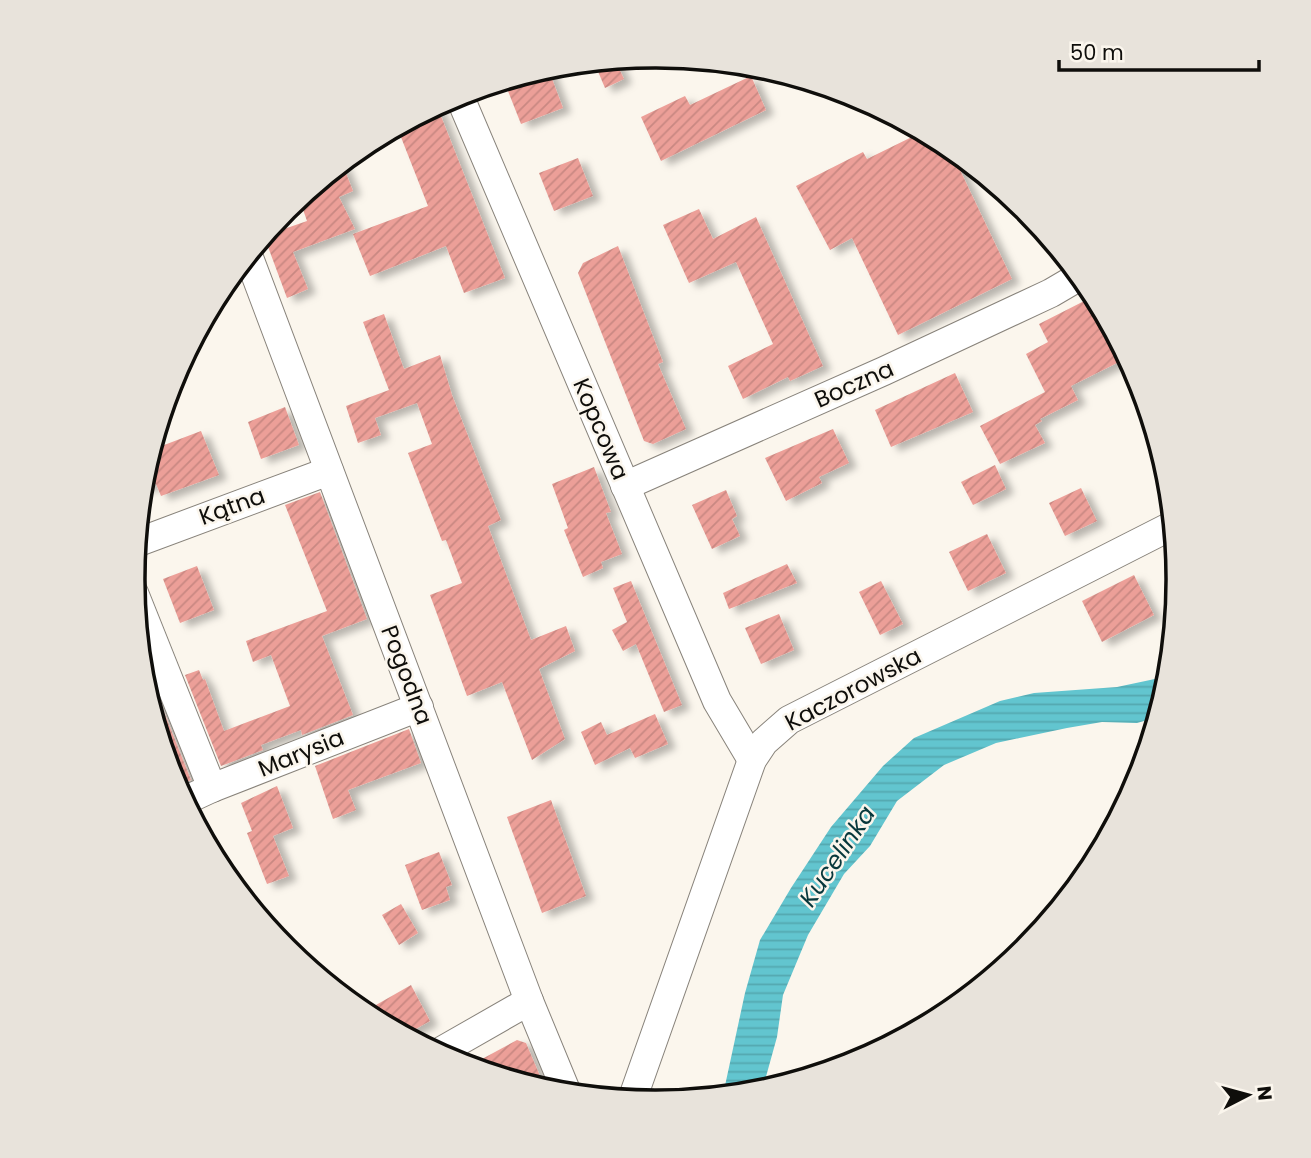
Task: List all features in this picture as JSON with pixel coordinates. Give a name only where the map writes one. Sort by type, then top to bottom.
[{"type":"street","name":"Kopcowa","points":[[464,106],[717,701],[752,760]]},
{"type":"street","name":"Pogodna","points":[[252,266],[529,1001],[562,1081]]},
{"type":"street","name":"Boczna","points":[[625,486],[884,371],[1071,282]]},
{"type":"street","name":"Kątna","points":[[147,539],[329,471]]},
{"type":"street","name":"Kaczorowska","points":[[636,1089],[752,760],[764,742],[789,720],[1164,530]]},
{"type":"street","points":[[147,626],[212,788]]},
{"type":"street","name":"Marysia","points":[[194,797],[419,707]]},
{"type":"street","points":[[450,1046],[529,1001]]},
{"type":"water","name":"Kucelinka","points":[[1156,679],[1146,720],[1137,723],[1102,722],[996,743],[944,765],[897,801],[870,846],[844,874],[808,935],[783,995],[777,1037],[766,1077],[725,1085],[745,993],[760,940],[831,827],[883,766],[914,738],[1000,701],[1034,693],[1117,687]]},
{"type":"building","points":[[619,69],[624,79],[605,88],[598,72]]},
{"type":"building","points":[[749,77],[752,77],[766,110],[661,161],[641,117],[685,96],[690,105]]},
{"type":"building","points":[[552,79],[563,108],[521,124],[508,90]]},
{"type":"building","points":[[441,116],[505,278],[464,293],[446,246],[370,276],[353,234],[428,206],[401,137]]},
{"type":"building","points":[[911,137],[960,170],[1012,279],[898,335],[852,238],[830,250],[796,186],[863,152],[867,159]]},
{"type":"building","points":[[578,158],[593,196],[554,211],[539,173]]},
{"type":"building","points":[[346,173],[353,191],[339,197],[355,229],[293,252],[308,289],[287,298],[268,246],[283,229],[307,221],[303,210]]},
{"type":"building","points":[[699,209],[713,239],[756,217],[823,366],[790,381],[788,377],[743,399],[728,366],[773,344],[736,262],[689,283],[663,225]]},
{"type":"building","points":[[618,246],[663,362],[658,364],[686,429],[653,444],[644,441],[578,273],[583,263]]},
{"type":"building","points":[[1084,301],[1118,363],[1071,386],[1078,400],[1040,419],[1042,421],[1035,425],[1045,443],[1000,464],[980,426],[1045,392],[1026,354],[1048,342],[1039,324]]},
{"type":"building","points":[[384,314],[404,369],[440,355],[452,395],[501,520],[488,526],[531,640],[566,626],[575,651],[539,669],[565,739],[532,760],[502,682],[467,696],[430,595],[462,583],[446,540],[442,541],[408,453],[432,444],[417,403],[375,418],[381,435],[358,443],[346,406],[389,390],[363,322]]},
{"type":"building","points":[[955,373],[973,412],[891,447],[875,410]]},
{"type":"building","points":[[285,407],[299,445],[261,459],[248,422]]},
{"type":"building","points":[[833,429],[849,463],[819,477],[822,483],[786,501],[765,458]]},
{"type":"building","points":[[201,431],[219,475],[161,496],[154,485],[162,446]]},
{"type":"building","points":[[995,465],[1006,489],[973,505],[961,482]]},
{"type":"building","points":[[594,467],[611,512],[606,513],[622,554],[601,562],[603,568],[583,577],[564,530],[568,528],[552,484]]},
{"type":"building","points":[[1081,488],[1097,521],[1065,536],[1049,503]]},
{"type":"building","points":[[726,490],[737,516],[732,519],[740,536],[712,549],[692,505]]},
{"type":"building","points":[[320,492],[367,619],[322,636],[353,715],[302,735],[301,730],[261,745],[263,750],[221,766],[185,675],[199,670],[203,680],[205,679],[224,731],[290,706],[271,655],[253,662],[246,641],[327,611],[285,505]]},
{"type":"building","points":[[987,534],[1006,573],[968,591],[949,552]]},
{"type":"building","points":[[787,564],[797,583],[729,609],[723,593]]},
{"type":"building","points":[[197,566],[214,610],[180,623],[163,579]]},
{"type":"building","points":[[1134,575],[1154,615],[1102,642],[1082,601]]},
{"type":"building","points":[[631,581],[682,705],[664,712],[636,644],[623,651],[612,630],[627,622],[613,588]]},
{"type":"building","points":[[881,581],[903,624],[880,635],[859,592]]},
{"type":"building","points":[[779,614],[794,650],[761,664],[745,628]]},
{"type":"building","points":[[160,703],[191,780],[187,782],[184,774]]},
{"type":"building","points":[[655,714],[668,744],[635,758],[630,748],[595,765],[581,732],[601,722],[607,735]]},
{"type":"building","points":[[409,729],[421,763],[348,790],[356,810],[333,819],[315,766]]},
{"type":"building","points":[[277,786],[293,828],[273,836],[289,876],[267,884],[247,833],[252,831],[241,803]]},
{"type":"building","points":[[551,800],[586,896],[542,913],[507,817]]},
{"type":"building","points":[[439,852],[452,885],[446,887],[450,900],[422,910],[405,865]]},
{"type":"building","points":[[401,904],[418,933],[399,945],[382,915]]},
{"type":"building","points":[[411,985],[430,1021],[415,1029],[376,1005]]},
{"type":"building","points":[[517,1040],[526,1043],[540,1076],[491,1063],[481,1059]]}]
